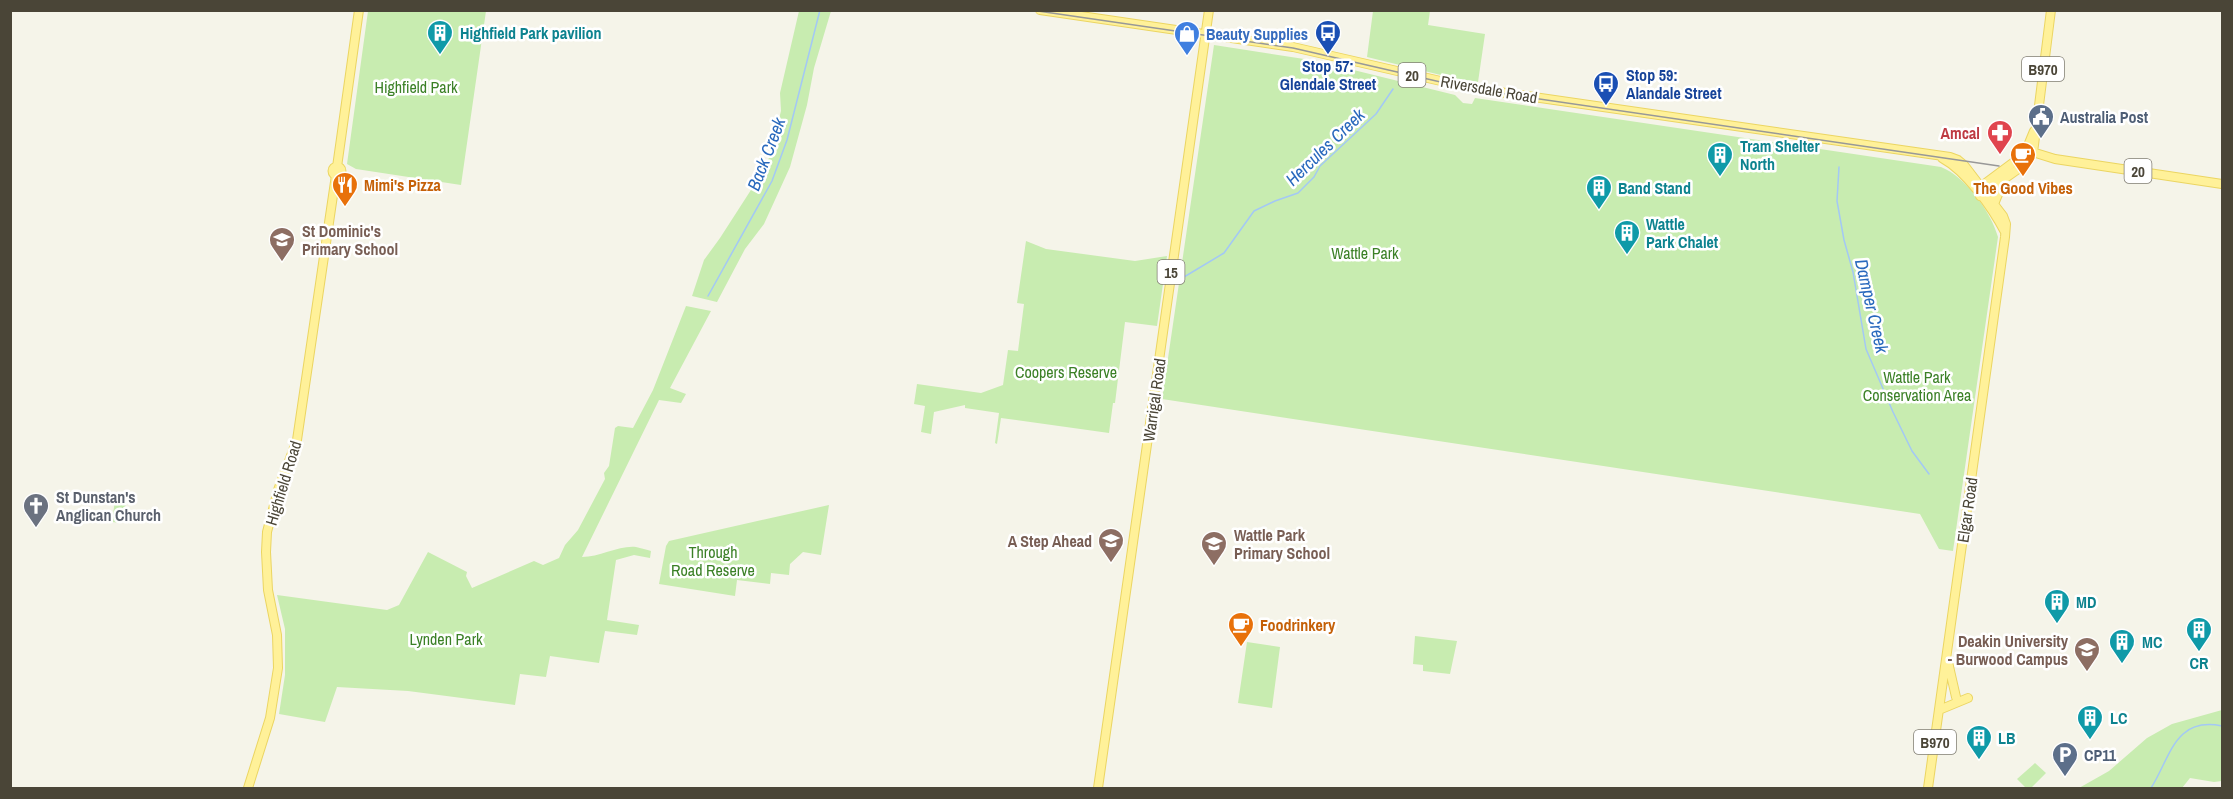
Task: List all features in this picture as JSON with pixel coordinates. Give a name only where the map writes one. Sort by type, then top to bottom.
[{"type":"main road","name":"Highfield Road","points":[[248,789],[270,718],[278,668],[277,634],[268,590],[267,532],[278,490],[297,440],[359,10]]},
{"type":"main road","name":"Riversdale Road","points":[[1040,10],[1305,49],[1471,88],[1958,160],[1973,176],[1981,191]]},
{"type":"main road","name":"Warrigal Road","points":[[1098,789],[1209,10]]},
{"type":"main road","name":"B970","points":[[2028,153],[2036,138],[2035,128],[2051,10]]},
{"type":"main road","name":"20","points":[[2028,153],[2054,159],[2223,184]]},
{"type":"main road","points":[[1981,191],[2024,165],[2028,153]]},
{"type":"main road","points":[[1981,191],[1990,180],[2028,153]]},
{"type":"main road","name":"Riversdale Road","points":[[1940,157],[1958,168],[1981,191]]},
{"type":"main road","points":[[1973,176],[1990,180]]},
{"type":"main road","points":[[1994,204],[2004,179]]},
{"type":"main road","points":[[1981,191],[2005,232]]},
{"type":"main road","name":"Elgar Road","points":[[1928,789],[2005,232],[2005,220],[1981,191]]},
{"type":"main road","points":[[1946,658],[1956,697]]},
{"type":"main road","points":[[1939,710],[1968,698]]},
{"type":"green space","name":"Highfield Park","points":[[368,11],[486,11],[461,185],[356,169],[347,164]]},
{"type":"green space","points":[[799,11],[831,11],[814,68],[807,105],[790,167],[764,224],[745,249],[717,302],[692,296],[704,260],[767,165],[781,111],[780,93]]},
{"type":"green space","points":[[1373,11],[1430,11],[1428,25],[1485,34],[1478,82],[1367,57]]},
{"type":"green space","name":"Wattle Park","points":[[1214,45],[1317,61],[1455,95],[1463,103],[1472,104],[1475,98],[1941,167],[1950,172],[1976,196],[1990,217],[1998,237],[1953,551],[1939,549],[1920,514],[1162,399]]},
{"type":"green space","name":"Coopers Reserve","points":[[1026,241],[1046,249],[1135,261],[1167,256],[1157,326],[1125,322],[1109,433],[1001,418],[997,444],[995,443],[999,413],[965,408],[965,405],[934,412],[931,434],[921,432],[925,406],[914,404],[917,384],[981,393],[1003,385],[1008,350],[1018,351],[1024,304],[1017,303]]},
{"type":"green space","name":"Lynden Park","points":[[686,306],[711,311],[670,388],[686,394],[681,403],[659,400],[582,557],[630,547],[651,551],[650,558],[634,555],[616,560],[607,620],[639,625],[637,635],[605,631],[599,663],[550,656],[546,677],[520,674],[515,705],[408,691],[337,687],[325,722],[279,714],[285,675],[285,629],[277,595],[387,610],[399,605],[428,552],[467,572],[466,576],[472,588],[534,561],[543,565],[559,558],[565,545],[578,530],[605,479],[604,473],[609,466],[615,428],[618,426],[633,428],[653,390]]},
{"type":"green space","points":[[115,500],[126,502],[123,523],[112,522]]},
{"type":"green space","name":"Through Road Reserve","points":[[829,505],[821,555],[803,552],[790,564],[789,575],[771,573],[770,584],[737,580],[735,596],[659,584],[669,541]]},
{"type":"green space","points":[[1415,636],[1457,641],[1450,674],[1423,671],[1423,665],[1413,664]]},
{"type":"green space","points":[[1247,642],[1280,647],[1272,708],[1238,703]]},
{"type":"green space","points":[[2222,710],[2222,781],[2190,778],[2182,788],[2079,788],[2109,771],[2147,738],[2172,724]]},
{"type":"green space","points":[[2035,763],[2046,773],[2031,788],[2026,788],[2017,779]]},
{"type":"waterway","name":"Back Creek","points":[[708,296],[772,181],[787,140],[820,10]]},
{"type":"waterway","name":"Hercules Creek","points":[[1184,277],[1224,253],[1254,211],[1298,193],[1314,177],[1320,166],[1376,114],[1393,89]]},
{"type":"waterway","name":"Damper Creek","points":[[1839,167],[1837,201],[1853,272],[1866,349],[1912,451],[1929,474]]},
{"type":"waterway","points":[[2151,788],[2169,753],[2183,734],[2193,727],[2222,726]]},
{"type":"tram line","points":[[1031,10],[1293,48],[1471,89],[1999,166]]},
{"type":"place","name":"Highfield Park pavilion","points":[[440,56]]},
{"type":"place","name":"Stop 57: Glendale Street","points":[[1328,56]]},
{"type":"place","name":"Beauty Supplies","points":[[1187,57]]},
{"type":"place","name":"Stop 59: Alandale Street","points":[[1606,107]]},
{"type":"place","name":"Australia Post","points":[[2041,140]]},
{"type":"place","name":"Amcal","points":[[2000,156]]},
{"type":"place","name":"Tram Shelter North","points":[[1720,178]]},
{"type":"place","name":"The Good Vibes","points":[[2023,178]]},
{"type":"place","name":"Mimi's Pizza","points":[[345,208]]},
{"type":"place","name":"Band Stand","points":[[1599,211]]},
{"type":"place","name":"Wattle Park Chalet","points":[[1627,256]]},
{"type":"place","name":"St Dominic's Primary School","points":[[282,263]]},
{"type":"place","name":"St Dunstan's Anglican Church","points":[[36,529]]},
{"type":"place","name":"A Step Ahead","points":[[1111,564]]},
{"type":"place","name":"Wattle Park Primary School","points":[[1214,567]]},
{"type":"place","name":"MD","points":[[2057,625]]},
{"type":"place","name":"Foodrinkery","points":[[1241,648]]},
{"type":"place","name":"CR","points":[[2199,653]]},
{"type":"place","name":"MC","points":[[2122,665]]},
{"type":"place","name":"Deakin University - Burwood Campus","points":[[2087,673]]},
{"type":"place","name":"LC","points":[[2090,741]]},
{"type":"place","name":"LB","points":[[1979,761]]},
{"type":"place","name":"CP11","points":[[2065,778]]},
{"type":"park label","name":"Wattle Park Conservation Area","points":[[1917,386]]}]
